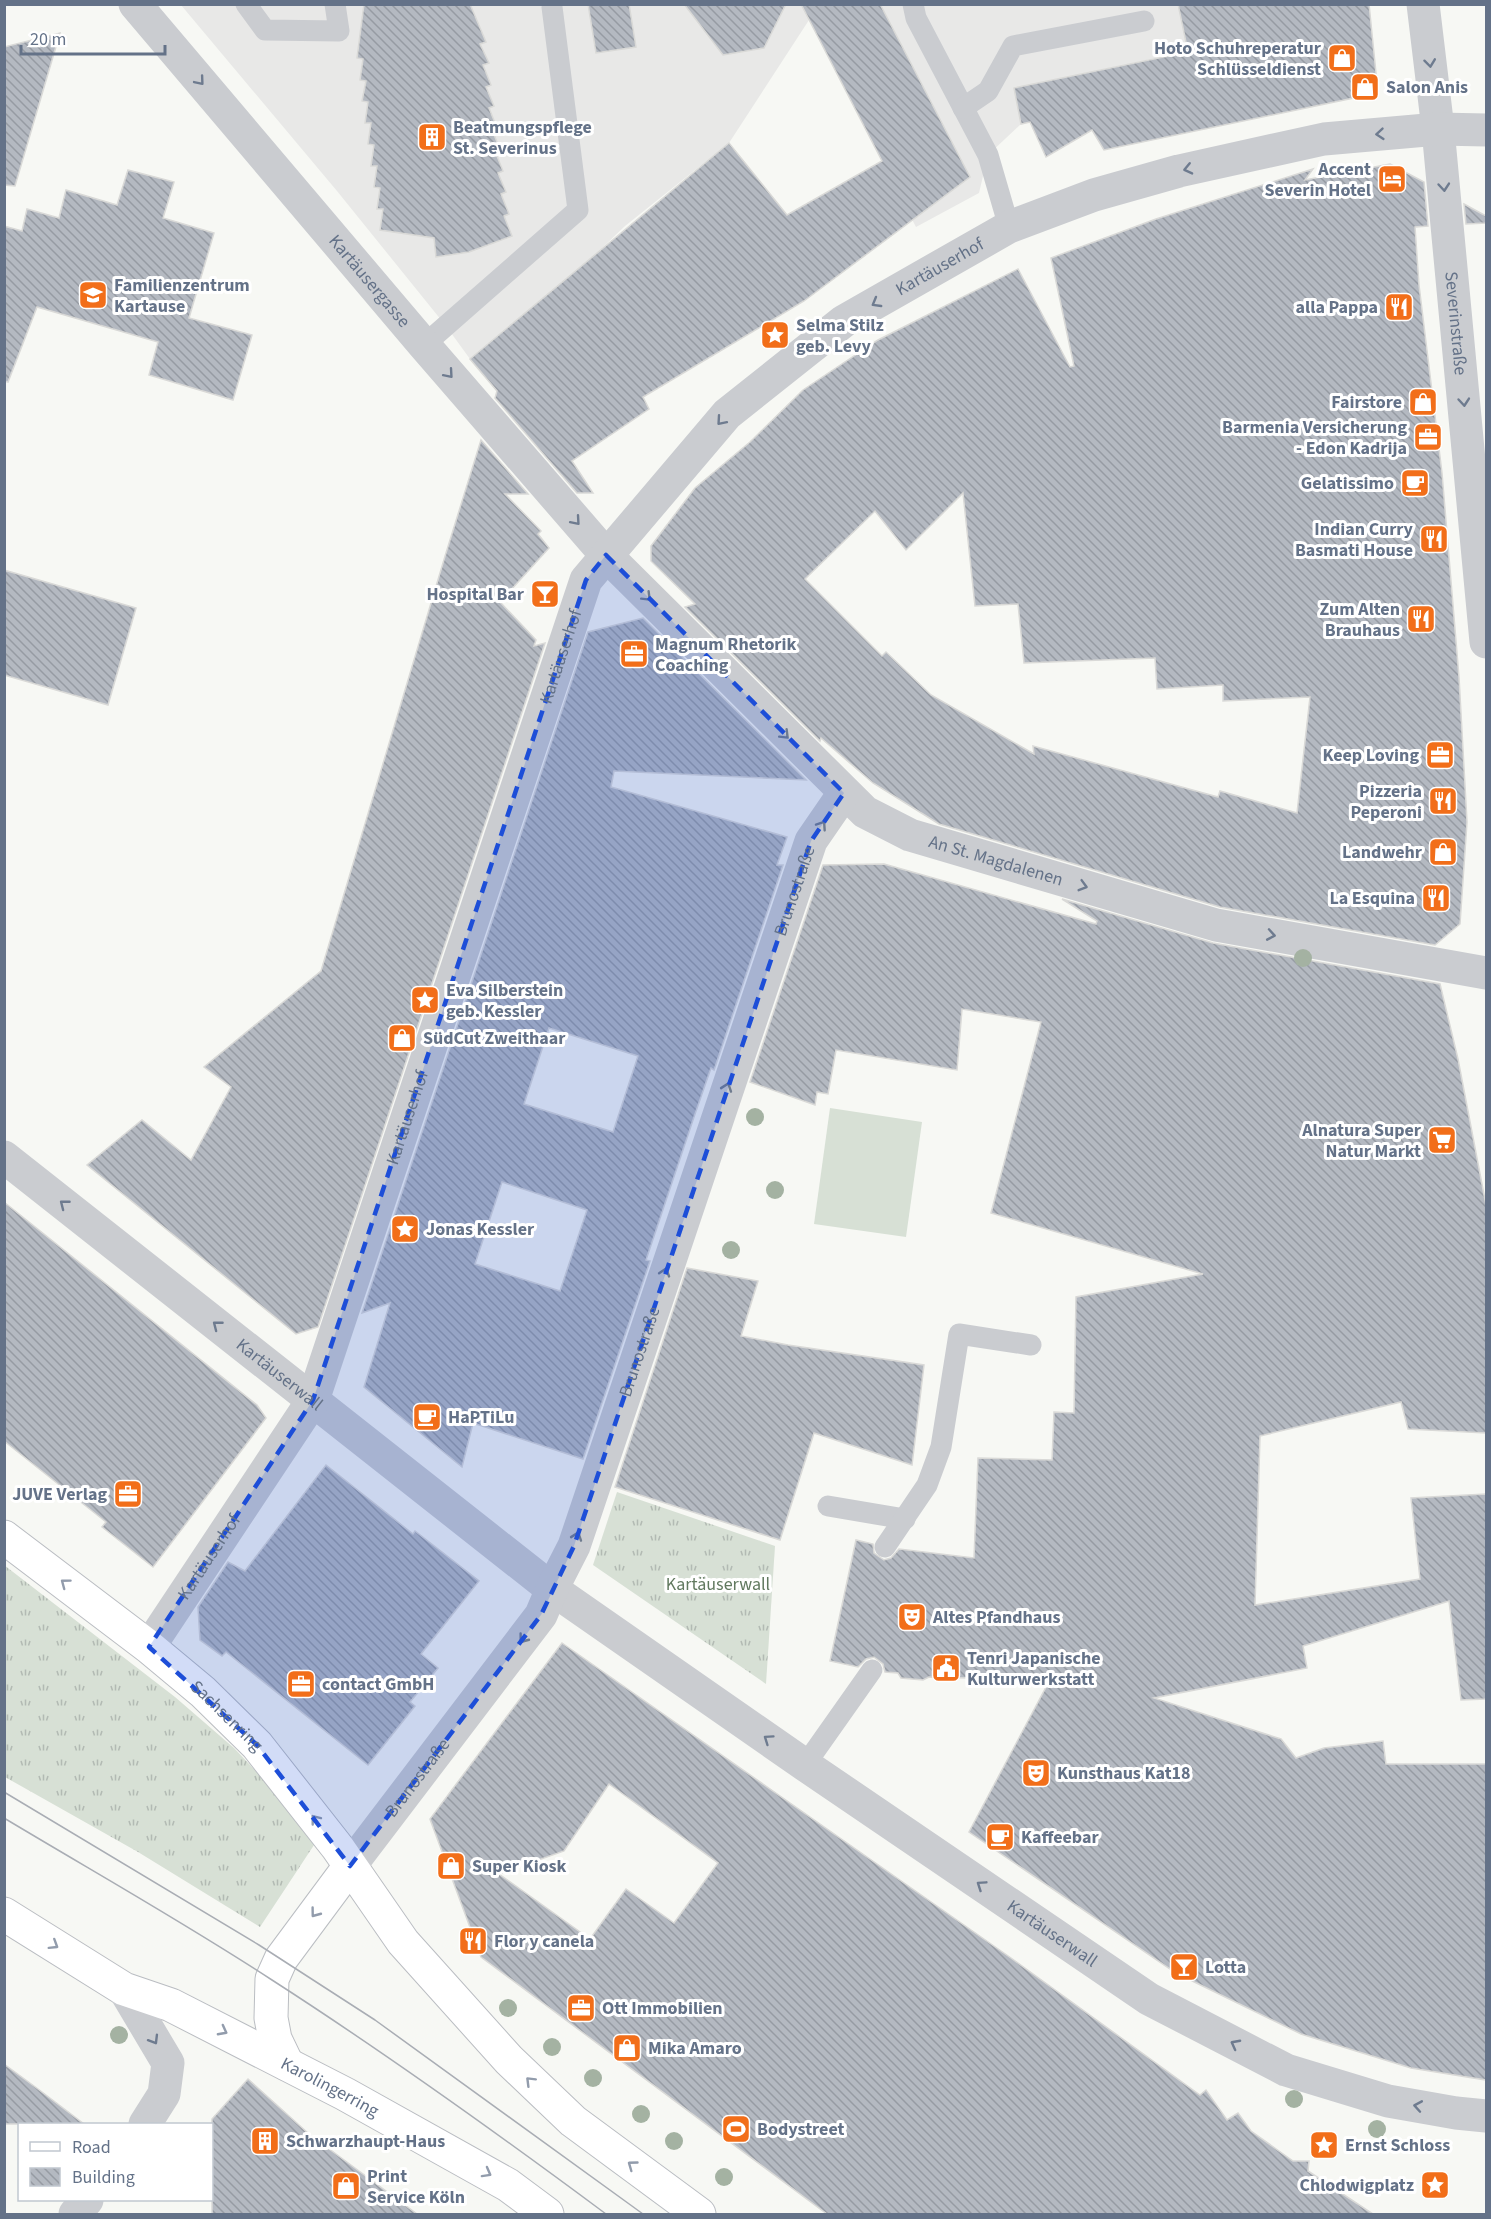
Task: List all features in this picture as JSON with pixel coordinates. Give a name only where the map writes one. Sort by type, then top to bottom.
[{"type":"main road","name":"Sachsenring","points":[[4,1537],[149,1647],[203,1692],[257,1745],[350,1866],[403,1942],[481,2031],[540,2092],[573,2121],[699,2214]]},
{"type":"main road","points":[[286,2064],[275,2039],[271,2018],[272,1979],[281,1959],[350,1866]]},
{"type":"main road","points":[[4,1914],[124,1989]]},
{"type":"main road","name":"Karolingerring","points":[[124,1989],[171,2005],[345,2094],[508,2185],[547,2214]]},
{"type":"street","name":"Kartäusergasse","points":[[135,4],[424,345],[606,555]]},
{"type":"street","name":"Severinstraße","points":[[1423,4],[1438,129],[1486,642]]},
{"type":"street","name":"Kartäuserhof","points":[[149,1647],[313,1400],[586,580],[727,414],[844,321],[1009,227],[1094,195],[1201,166],[1324,139],[1438,129],[1486,130]]},
{"type":"street","name":"An St. Magdalenen","points":[[606,555],[844,793],[865,812],[910,836],[1216,925],[1486,973]]},
{"type":"street","name":"Brunostraße","points":[[350,1866],[541,1615],[574,1546],[811,841],[844,793]]},
{"type":"street","name":"Kartäuserwall","points":[[4,1157],[552,1589],[805,1765],[1149,1999],[1286,2070],[1388,2101],[1486,2116]]},
{"type":"street","points":[[124,1989],[168,2063],[164,2094],[146,2123]]},
{"type":"street","points":[[75,2214],[85,2201]]},
{"type":"lane","points":[[246,4],[265,30],[339,31],[335,4]]},
{"type":"lane","points":[[913,4],[916,18],[988,155],[1009,227]]},
{"type":"lane","points":[[424,345],[578,210],[552,6]]},
{"type":"lane","points":[[963,108],[988,91],[1013,46],[1144,21]]},
{"type":"lane","points":[[885,1547],[927,1485],[941,1447],[959,1334],[1031,1345]]},
{"type":"lane","points":[[828,1506],[904,1519]]},
{"type":"lane","points":[[805,1765],[872,1670]]},
{"type":"highlighted area","points":[[606,555],[844,793],[811,841],[574,1546],[541,1615],[350,1866],[257,1745],[149,1647],[313,1400],[586,580]]},
{"type":"shaded area","points":[[1222,4],[1227,43],[1014,88],[1021,124],[988,155],[979,193],[916,227],[809,20],[729,143],[625,226],[599,251],[470,359],[337,191],[181,5]]},
{"type":"green space","points":[[830,1108],[922,1122],[906,1237],[814,1224]]},
{"type":"green space","name":"Kartäuserwall","points":[[617,1492],[775,1546],[766,1684],[593,1565]]},
{"type":"green space","points":[[4,1565],[175,1697],[234,1748],[273,1789],[316,1842],[260,1927],[138,1852],[5,1777]]},
{"type":"building","name":"Beatmungspflege St. Severinus","points":[[364,4],[470,4],[486,42],[480,44],[489,63],[483,65],[491,85],[486,87],[494,106],[489,108],[497,128],[492,130],[500,149],[495,151],[503,171],[498,173],[506,192],[501,194],[509,214],[504,216],[512,236],[469,252],[436,257],[434,238],[380,230],[383,209],[377,209],[380,188],[374,187],[377,166],[371,166],[374,145],[368,144],[371,123],[365,123],[368,102],[362,101],[366,81],[360,80],[363,59],[357,58]]},
{"type":"building","points":[[588,4],[629,4],[636,47],[596,53]]},
{"type":"building","points":[[684,4],[786,4],[764,48],[723,55]]},
{"type":"building","points":[[801,4],[880,4],[970,177],[804,301],[643,397],[649,409],[572,461],[593,493],[577,493],[495,398],[497,391],[470,359],[729,143],[787,215],[882,161]]},
{"type":"building","points":[[1178,4],[1369,4],[1377,83],[1368,95],[1104,150],[1092,130],[1046,157],[1030,122],[1021,124],[1014,88],[1188,52]]},
{"type":"building","points":[[60,33],[15,186],[4,185],[4,47]]},
{"type":"building","points":[[1390,164],[1424,182],[1428,226],[1415,227],[1419,285],[1442,473],[1459,677],[1467,822],[1460,924],[1435,945],[1220,907],[939,824],[873,783],[821,738],[820,741],[685,607],[695,604],[651,561],[651,546],[695,488],[750,442],[803,390],[878,340],[1018,269],[1070,367],[1074,366],[1051,258],[1156,219],[1313,169],[1305,180]],"holes":[[[963,493],[975,606],[1018,604],[1024,663],[1155,658],[1157,689],[1223,685],[1223,701],[1310,697],[1297,813],[1220,791],[1218,797],[1033,746],[1034,754],[931,695],[886,652],[882,656],[805,579],[875,511],[906,550]]]},
{"type":"building","name":"Familienzentrum Kartause","points":[[128,170],[174,182],[163,218],[214,233],[189,318],[252,335],[233,400],[149,375],[158,342],[37,307],[8,382],[4,381],[4,226],[22,231],[27,209],[59,218],[66,190],[117,205]]},
{"type":"building","points":[[1464,204],[1486,216],[1486,223],[1466,224]]},
{"type":"building","points":[[481,440],[528,494],[505,494],[541,531],[538,534],[549,548],[500,602],[536,640],[534,646],[545,643],[318,1327],[296,1334],[87,1165],[142,1120],[191,1160],[231,1087],[204,1067],[321,971]]},
{"type":"building","points":[[4,570],[136,608],[108,705],[4,675]]},
{"type":"building","points":[[643,618],[806,780],[614,771],[611,787],[787,837],[777,865],[783,865],[714,1070],[711,1068],[695,1114],[646,1260],[650,1261],[583,1459],[473,1423],[462,1467],[364,1387],[390,1303],[362,1313],[588,632]],"holes":[[[549,1028],[638,1056],[613,1132],[524,1104]],[[502,1182],[587,1210],[560,1291],[475,1264]]]},
{"type":"building","points":[[884,864],[1096,924],[1097,921],[1062,899],[1213,943],[1440,984],[1458,1059],[1486,1205],[1486,1433],[1408,1429],[1401,1402],[1260,1436],[1255,1605],[1420,1579],[1411,1498],[1486,1494],[1486,1699],[1461,1700],[1449,1601],[1303,1646],[1307,1668],[1154,1698],[1281,1739],[1296,1758],[1324,1748],[1383,1741],[1386,1764],[1486,1764],[1486,2080],[1411,2068],[1301,2034],[1176,1973],[969,1832],[1046,1687],[969,1678],[929,1677],[923,1680],[901,1678],[898,1673],[885,1672],[883,1664],[874,1657],[866,1659],[858,1667],[830,1661],[856,1540],[873,1544],[874,1553],[884,1560],[891,1558],[899,1549],[974,1558],[978,1458],[1052,1460],[1054,1412],[1074,1413],[1076,1297],[1203,1274],[991,1213],[1041,1022],[962,1009],[957,1070],[836,1050],[828,1094],[817,1092],[815,1105],[750,1082],[823,865]]},
{"type":"building","points":[[4,1202],[257,1405],[266,1418],[153,1567],[102,1527],[106,1522],[4,1441]]},
{"type":"building","points":[[687,1268],[758,1281],[741,1336],[924,1365],[912,1465],[814,1433],[780,1540],[615,1487]]},
{"type":"building","points":[[326,1465],[413,1534],[415,1531],[479,1581],[421,1654],[438,1668],[410,1702],[415,1706],[368,1765],[226,1652],[222,1656],[200,1640],[198,1607],[228,1562],[245,1571]]},
{"type":"building","points":[[562,1643],[1011,1958],[1200,2095],[1206,2090],[1227,2120],[1238,2113],[1251,2131],[1293,2161],[1309,2161],[1308,2171],[1373,2214],[827,2214],[481,1957],[430,1819]],"holes":[[[609,1784],[718,1863],[674,1923],[626,1889],[590,1939],[499,1874],[564,1851]]]},
{"type":"building","points":[[4,2064],[83,2123],[18,2123],[4,2124]]},
{"type":"building","name":"Schwarzhaupt-Haus","points":[[248,2079],[309,2134],[417,2214],[212,2214],[212,2119]]},
{"type":"tram line","points":[[4,1792],[259,1945],[375,2020],[643,2214]]},
{"type":"tram line","points":[[4,1818],[206,1938],[315,2008],[441,2094],[606,2214]]},
{"type":"place","name":"Hoto Schuhreperatur Schlüsseldienst","points":[[1342,58]]},
{"type":"place","name":"Salon Anis","points":[[1365,87]]},
{"type":"place","name":"Beatmungspflege St. Severinus","points":[[432,137]]},
{"type":"place","name":"Accent Severin Hotel","points":[[1392,179]]},
{"type":"place","name":"Familienzentrum Kartause","points":[[93,295]]},
{"type":"place","name":"alla Pappa","points":[[1399,307]]},
{"type":"place","name":"Selma Stilz geb. Levy","points":[[775,335]]},
{"type":"place","name":"Fairstore","points":[[1423,402]]},
{"type":"place","name":"Barmenia Versicherung - Edon Kadrija","points":[[1428,437]]},
{"type":"place","name":"Gelatissimo","points":[[1415,483]]},
{"type":"place","name":"Indian Curry Basmati House","points":[[1434,539]]},
{"type":"place","name":"Hospital Bar","points":[[545,594]]},
{"type":"place","name":"Zum Alten Brauhaus","points":[[1421,619]]},
{"type":"place","name":"Magnum Rhetorik Coaching","points":[[634,654]]},
{"type":"place","name":"Keep Loving","points":[[1440,755]]},
{"type":"place","name":"Pizzeria Peperoni","points":[[1443,801]]},
{"type":"place","name":"Landwehr","points":[[1443,852]]},
{"type":"place","name":"La Esquina","points":[[1436,898]]},
{"type":"place","name":"Eva Silberstein geb. Kessler","points":[[425,1000]]},
{"type":"place","name":"SüdCut Zweithaar","points":[[402,1038]]},
{"type":"place","name":"Alnatura Super Natur Markt","points":[[1442,1140]]},
{"type":"place","name":"Jonas Kessler","points":[[405,1229]]},
{"type":"place","name":"HaPTiLu","points":[[427,1417]]},
{"type":"place","name":"JUVE Verlag","points":[[128,1494]]},
{"type":"place","name":"Altes Pfandhaus","points":[[912,1617]]},
{"type":"place","name":"Tenri Japanische Kulturwerkstatt","points":[[946,1668]]},
{"type":"place","name":"contact GmbH","points":[[301,1684]]},
{"type":"place","name":"Kunsthaus Kat18","points":[[1036,1773]]},
{"type":"place","name":"Kaffeebar","points":[[1000,1837]]},
{"type":"place","name":"Super Kiosk","points":[[451,1866]]},
{"type":"place","name":"Flor y canela","points":[[473,1941]]},
{"type":"place","name":"Lotta","points":[[1184,1967]]},
{"type":"place","name":"Ott Immobilien","points":[[581,2008]]},
{"type":"place","name":"Mika Amaro","points":[[627,2048]]},
{"type":"place","name":"Bodystreet","points":[[736,2129]]},
{"type":"place","name":"Schwarzhaupt-Haus","points":[[265,2141]]},
{"type":"place","name":"Ernst Schloss","points":[[1324,2145]]},
{"type":"place","name":"Chlodwigplatz","points":[[1435,2185]]},
{"type":"place","name":"Print Service Köln","points":[[346,2186]]}]
